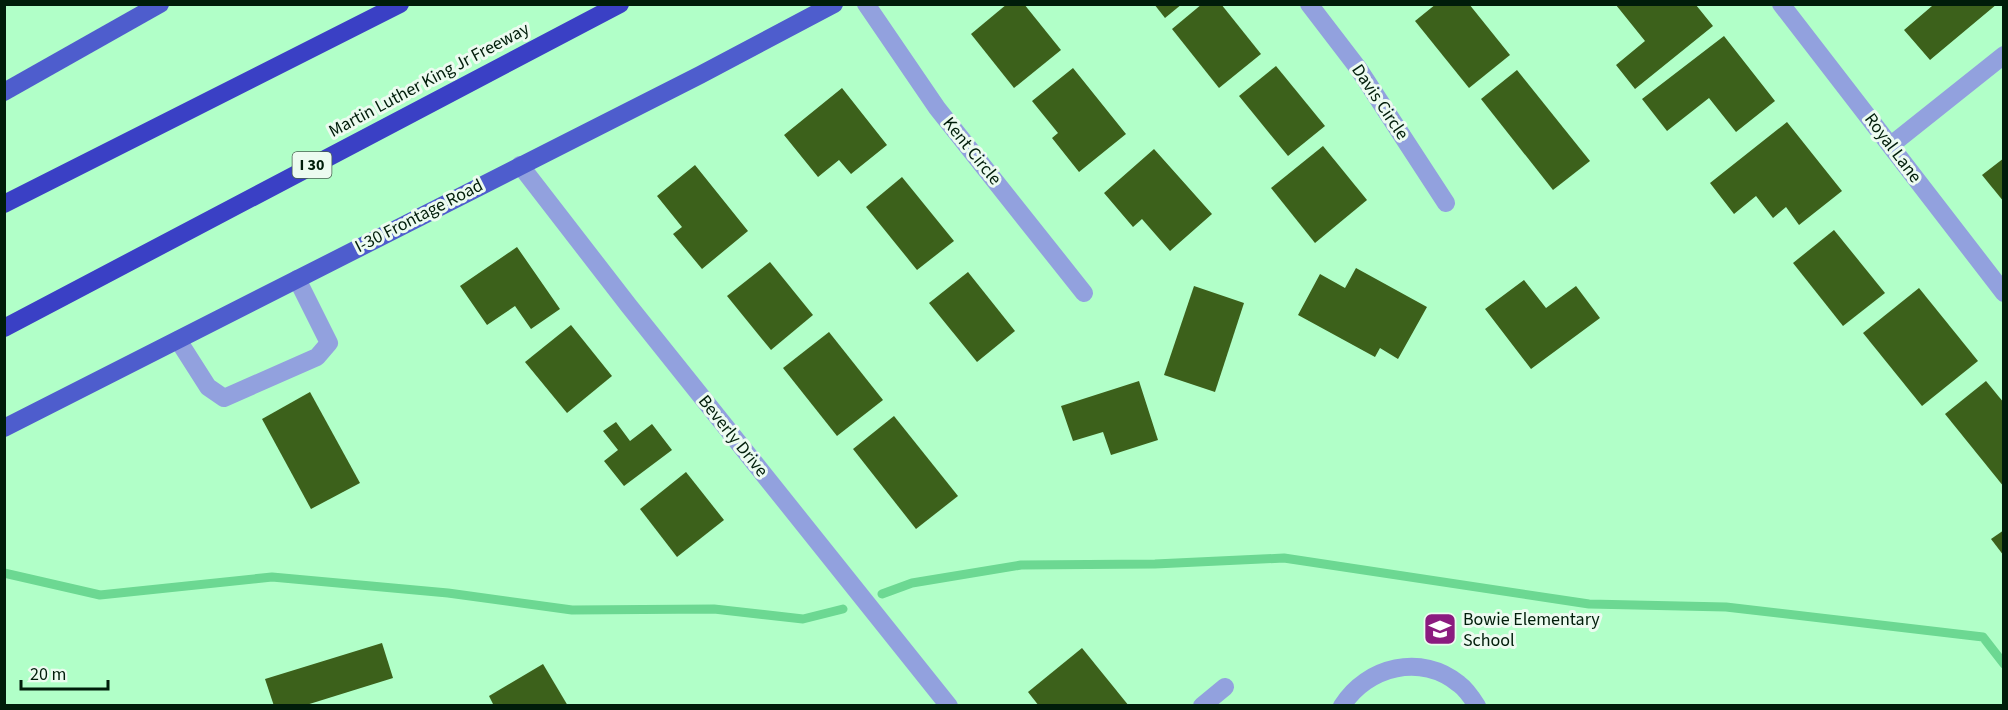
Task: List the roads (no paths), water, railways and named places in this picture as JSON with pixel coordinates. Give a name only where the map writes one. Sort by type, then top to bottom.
[{"type":"highway","points":[[4,204],[400,4]]},
{"type":"highway","name":"Martin Luther King Jr Freeway","points":[[4,328],[620,4]]},
{"type":"main road","points":[[4,93],[160,4]]},
{"type":"main road","name":"I-30 Frontage Road","points":[[4,428],[700,75],[834,4]]},
{"type":"street","name":"Kent Circle","points":[[866,4],[937,108],[1084,293]]},
{"type":"street","name":"Davis Circle","points":[[1309,4],[1358,68],[1446,203]]},
{"type":"street","name":"Royal Lane","points":[[1781,4],[2004,293]]},
{"type":"street","points":[[1891,145],[2004,55]]},
{"type":"street","name":"Beverly Drive","points":[[520,165],[636,315],[949,705]]},
{"type":"street","points":[[178,340],[208,387],[224,398],[317,357],[329,343],[297,279]]},
{"type":"street","points":[[1342,705],[1356,687],[1372,676],[1393,668],[1420,666],[1444,674],[1461,684],[1477,705]]},
{"type":"street","points":[[1202,705],[1225,687]]},
{"type":"waterway","points":[[882,594],[912,583],[1021,565],[1155,564],[1284,558],[1589,604],[1726,607],[1983,637],[2004,664]]},
{"type":"waterway","points":[[4,573],[100,595],[272,577],[448,593],[572,610],[714,609],[803,619],[843,609]]},
{"type":"place","name":"Bowie Elementary School","points":[[1440,629]]}]
